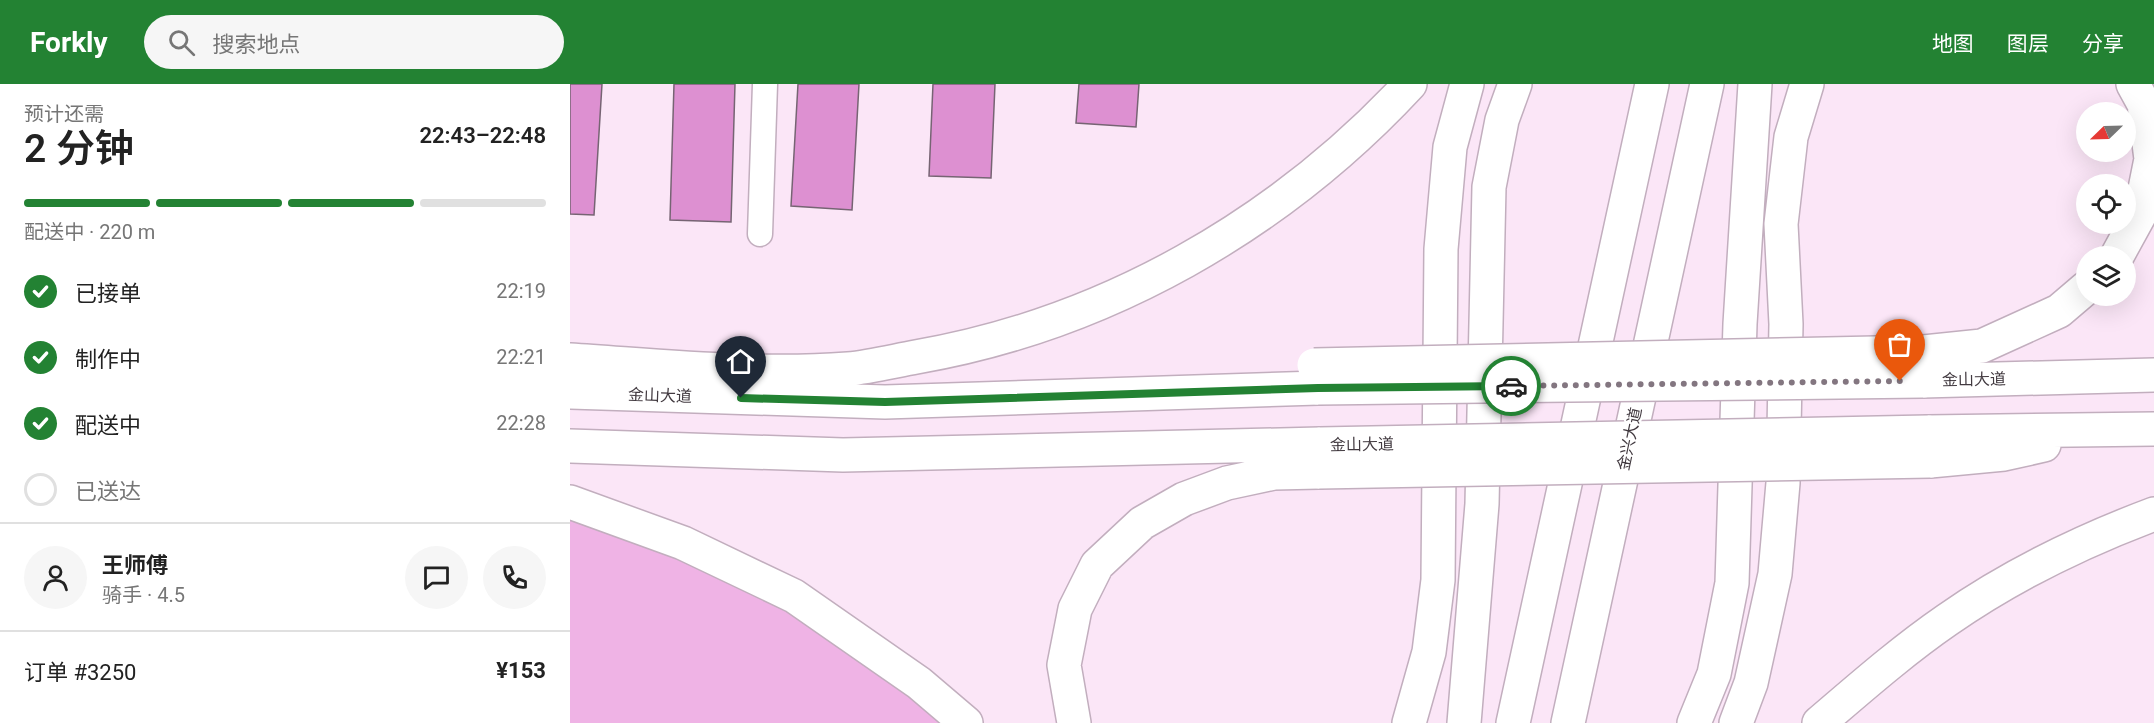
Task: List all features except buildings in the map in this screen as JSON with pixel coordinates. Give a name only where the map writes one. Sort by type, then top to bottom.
[{"type":"highway","points":[[570,360],[770,373],[851,369],[962,349],[1057,320],[1170,271],[1259,216],[1338,156],[1410,84]]},
{"type":"highway","points":[[1408,723],[1429,652],[1438,580],[1441,249],[1450,147],[1467,84]]},
{"type":"highway","points":[[1464,723],[1482,504],[1490,187],[1502,120],[1515,84]]},
{"type":"highway","points":[[1513,723],[1652,84]]},
{"type":"highway","name":"金兴大道","points":[[1568,723],[1707,84]]},
{"type":"highway","points":[[1694,723],[1714,674],[1732,583],[1740,324],[1755,84]]},
{"type":"highway","points":[[1736,723],[1750,683],[1775,574],[1783,483],[1786,336],[1781,224],[1791,137],[1807,84]]},
{"type":"highway","points":[[2122,246],[2140,214],[2151,159],[2144,104],[2133,84]]},
{"type":"highway","points":[[1924,366],[1982,346],[2059,311],[2076,297]]},
{"type":"highway","name":"金山大道","points":[[570,392],[885,402],[1105,395],[1316,377],[1924,366],[2154,375]]},
{"type":"highway","name":"金山大道","points":[[570,446],[843,455],[1319,458],[1929,447],[2120,429],[2154,429]]},
{"type":"highway","points":[[1074,723],[1064,665],[1075,609],[1097,565],[1142,523],[1184,499],[1227,483],[1274,473],[1319,458]]},
{"type":"highway","points":[[570,502],[683,543],[794,596],[919,683],[966,723]]},
{"type":"highway","points":[[1819,723],[1947,620],[2023,574],[2106,532],[2154,514]]},
{"type":"lane","points":[[760,234],[765,84]]},
{"type":"shaded area","points":[[570,515],[676,552],[783,603],[946,723],[570,723]]},
{"type":"way so far","points":[[1511,386],[1900,381]]},
{"type":"route","points":[[741,398],[885,402],[1318,388],[1511,386]]}]
